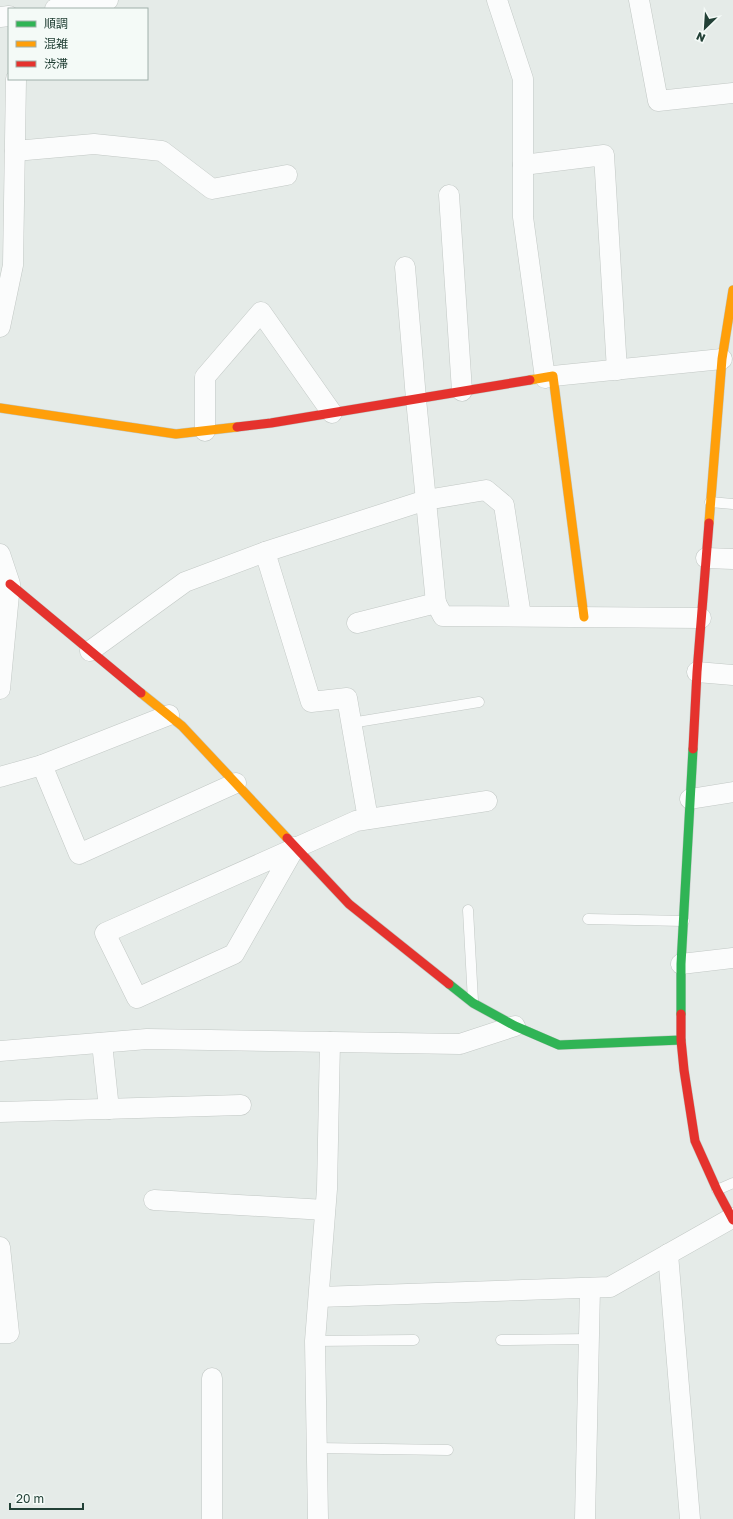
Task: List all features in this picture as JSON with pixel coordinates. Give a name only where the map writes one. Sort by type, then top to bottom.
[{"type":"street","points":[[61,8],[108,0]]},
{"type":"street","points":[[497,0],[523,79],[522,217],[549,377],[584,617]]},
{"type":"street","points":[[639,0],[658,101],[733,93]]},
{"type":"street","points":[[0,327],[13,265],[16,80]]},
{"type":"street","points":[[15,151],[94,144],[162,151],[212,189],[287,175]]},
{"type":"street","points":[[523,165],[604,155],[617,370]]},
{"type":"street","points":[[449,195],[462,391]]},
{"type":"street","points":[[405,267],[436,603],[443,616],[701,618]]},
{"type":"street","points":[[318,1297],[610,1287],[732,1219],[716,1190],[695,1140],[681,1040],[681,964],[696,672],[722,359],[731,322],[733,290]]},
{"type":"street","points":[[204,431],[204,377],[261,312],[332,413]]},
{"type":"street","points":[[0,408],[176,434],[271,423],[549,377],[722,359]]},
{"type":"street","points":[[90,651],[185,582],[265,552],[426,500],[486,490],[504,505],[521,616]]},
{"type":"street","points":[[265,552],[311,702],[347,698],[368,819]]},
{"type":"street","points":[[0,554],[10,584],[0,689]]},
{"type":"street","points":[[706,558],[733,559]]},
{"type":"street","points":[[10,584],[182,726],[349,904],[473,1003],[515,1026],[559,1045],[681,1040]]},
{"type":"street","points":[[357,623],[436,603]]},
{"type":"street","points":[[696,672],[733,675]]},
{"type":"street","points":[[0,777],[42,765],[169,715]]},
{"type":"street","points":[[42,765],[79,854],[236,783]]},
{"type":"street","points":[[690,800],[733,792]]},
{"type":"street","points":[[295,847],[234,954],[137,998],[105,933],[295,847],[356,821],[487,801]]},
{"type":"street","points":[[681,964],[733,958]]},
{"type":"street","points":[[0,1051],[147,1039],[460,1044],[515,1026]]},
{"type":"street","points":[[102,1042],[109,1109]]},
{"type":"street","points":[[318,1519],[315,1342],[327,1188],[330,1042]]},
{"type":"street","points":[[0,1112],[241,1105]]},
{"type":"street","points":[[154,1200],[325,1210]]},
{"type":"street","points":[[0,1247],[8,1333],[0,1333]]},
{"type":"street","points":[[668,1254],[690,1519]]},
{"type":"street","points":[[585,1519],[590,1288]]},
{"type":"street","points":[[212,1378],[212,1519]]},
{"type":"lane","points":[[710,502],[733,504]]},
{"type":"lane","points":[[351,723],[479,702]]},
{"type":"lane","points":[[468,910],[473,1003]]},
{"type":"lane","points":[[588,919],[684,921]]},
{"type":"lane","points":[[716,1190],[733,1183]]},
{"type":"lane","points":[[501,1340],[589,1339]]},
{"type":"lane","points":[[315,1342],[414,1340]]},
{"type":"lane","points":[[317,1448],[448,1450]]},
{"type":"traffic: fast","points":[[681,1014],[681,964],[693,749]]},
{"type":"traffic: fast","points":[[449,984],[473,1003],[515,1026],[559,1045],[681,1040]]},
{"type":"traffic: slow","points":[[709,523],[722,359],[733,290]]},
{"type":"traffic: slow","points":[[530,380],[553,376],[584,617]]},
{"type":"traffic: slow","points":[[0,408],[176,434],[237,427]]},
{"type":"traffic: slow","points":[[141,693],[182,726],[287,838]]},
{"type":"traffic: jam","points":[[237,427],[271,423],[530,380]]},
{"type":"traffic: jam","points":[[693,749],[697,672],[709,523]]},
{"type":"traffic: jam","points":[[10,584],[141,693]]},
{"type":"traffic: jam","points":[[287,838],[349,904],[449,984]]},
{"type":"traffic: jam","points":[[681,1014],[681,1040],[684,1070],[695,1141],[717,1190],[733,1220]]}]
